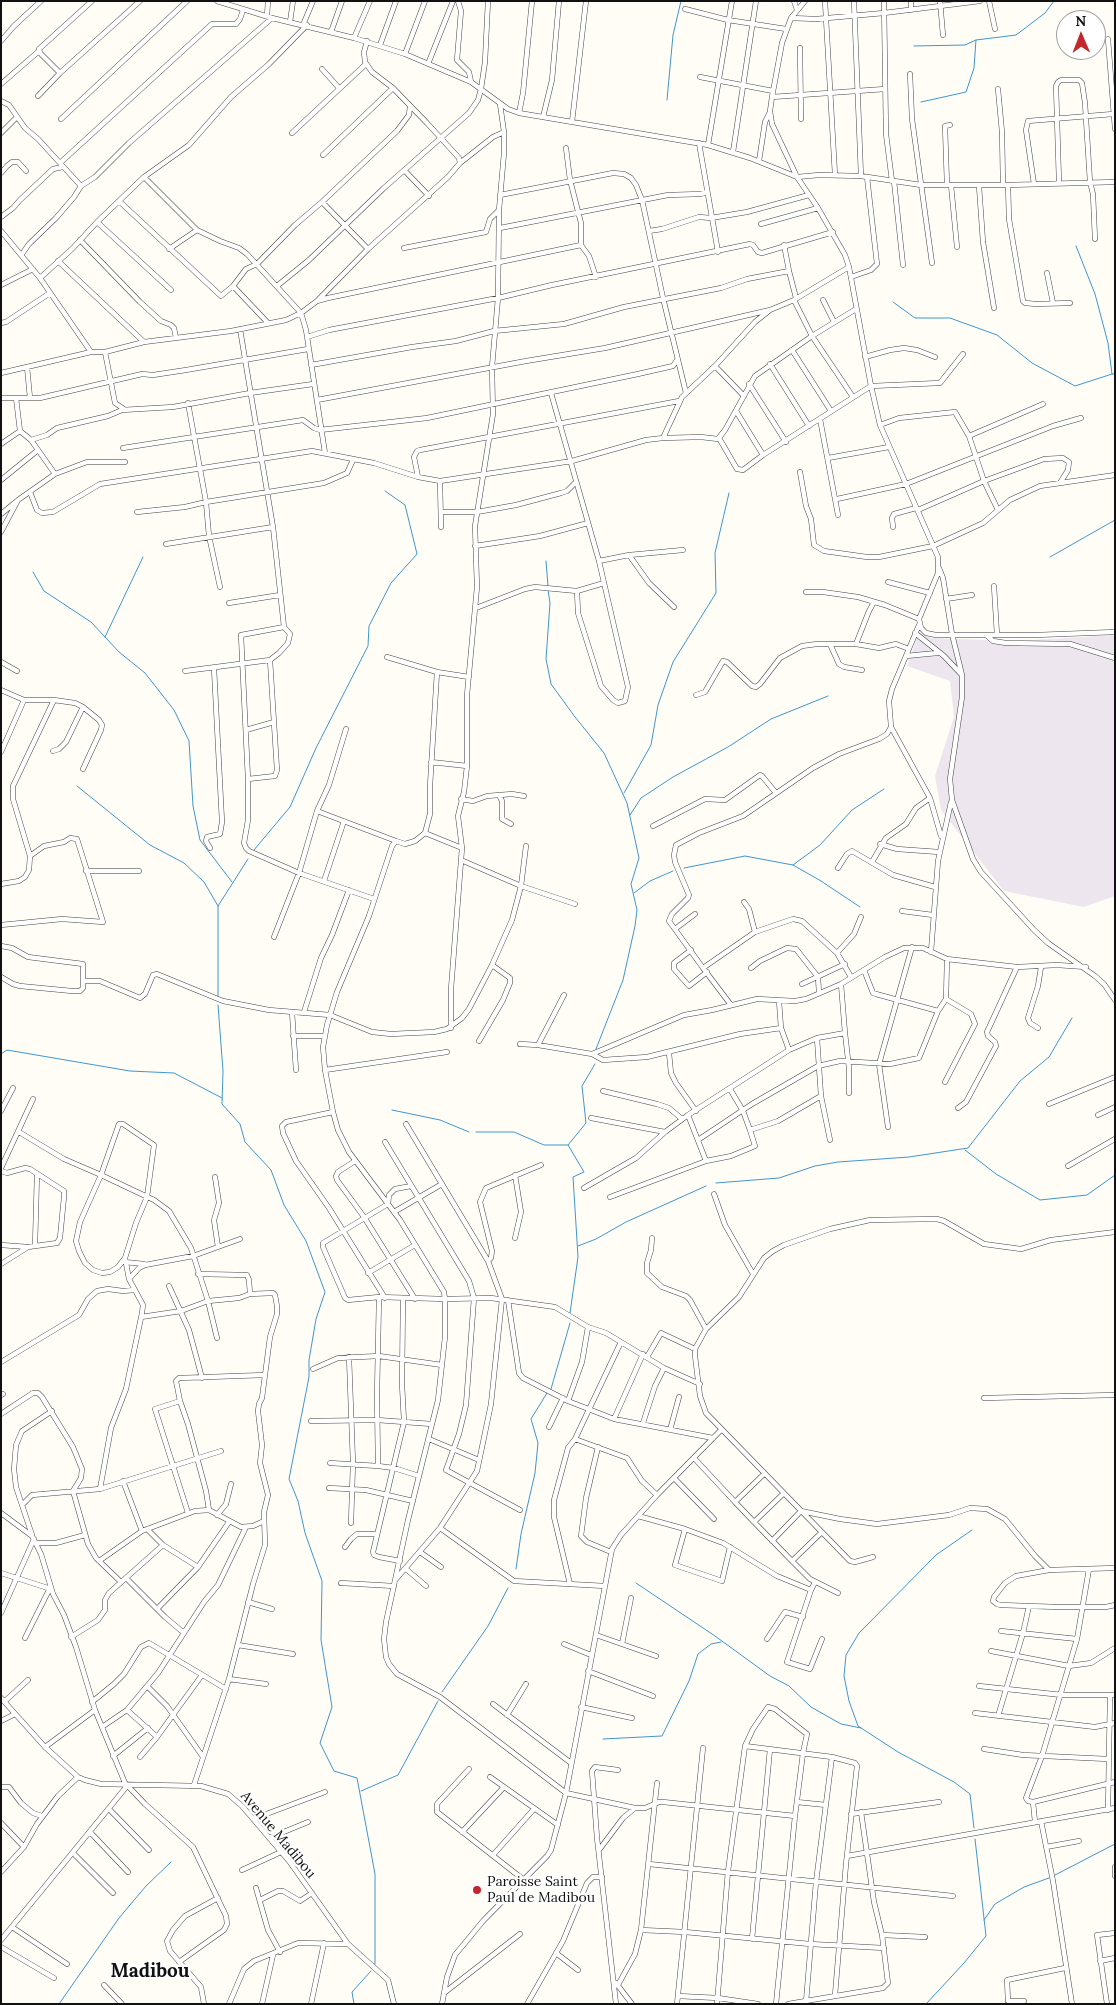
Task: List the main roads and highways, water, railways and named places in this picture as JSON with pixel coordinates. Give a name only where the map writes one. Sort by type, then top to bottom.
[{"type":"waterway","points":[[667,100],[673,35],[681,1]]},
{"type":"waterway","points":[[914,46],[965,45],[976,40],[1016,35],[1045,13],[1054,1]]},
{"type":"waterway","points":[[921,102],[966,92],[974,68],[976,40]]},
{"type":"waterway","points":[[1076,246],[1095,294],[1108,343],[1112,374]]},
{"type":"waterway","points":[[893,302],[915,318],[950,318],[997,335],[1032,363],[1075,386],[1115,374]]},
{"type":"waterway","points":[[254,850],[290,807],[316,748],[368,646],[369,626],[391,583],[417,554],[405,505],[385,491]]},
{"type":"waterway","points":[[624,793],[651,745],[658,705],[673,662],[716,593],[715,553],[729,493]]},
{"type":"waterway","points":[[1050,557],[1115,520]]},
{"type":"waterway","points":[[105,637],[143,557]]},
{"type":"waterway","points":[[546,561],[548,586]]},
{"type":"waterway","points":[[33,572],[44,591],[91,622],[119,652],[145,673],[174,710],[189,741],[193,806],[200,840],[232,882]]},
{"type":"waterway","points":[[548,590],[550,603],[546,659],[551,684],[604,753],[627,803],[639,858],[631,884],[637,910],[635,926],[623,980],[596,1049]]},
{"type":"waterway","points":[[630,815],[641,798],[673,777],[728,747],[771,719],[828,696]]},
{"type":"waterway","points":[[77,786],[150,845],[184,863],[204,882],[218,906]]},
{"type":"waterway","points":[[684,868],[745,856],[793,865],[820,845],[852,810],[884,789]]},
{"type":"waterway","points":[[218,996],[218,906],[248,859]]},
{"type":"waterway","points":[[793,865],[860,907]]},
{"type":"waterway","points":[[634,893],[650,881],[673,871]]},
{"type":"waterway","points":[[218,1005],[223,1071],[222,1104],[240,1124],[245,1142],[271,1170],[284,1205],[306,1241],[325,1292],[316,1319],[309,1360],[309,1377],[289,1479],[298,1501],[305,1533],[322,1581],[321,1640],[332,1707],[320,1743],[334,1771],[357,1778],[375,1874],[375,1964]]},
{"type":"waterway","points":[[716,1183],[779,1178],[815,1166],[838,1162],[909,1157],[968,1148],[1020,1081],[1049,1057],[1072,1018]]},
{"type":"waterway","points":[[1,1054],[7,1050],[130,1071],[174,1073],[222,1098]]},
{"type":"waterway","points":[[570,1313],[578,1257],[573,1177],[584,1172],[568,1145],[586,1123],[582,1086],[595,1064]]},
{"type":"waterway","points":[[392,1110],[440,1120],[469,1132]]},
{"type":"waterway","points":[[476,1132],[514,1132],[544,1145],[568,1145]]},
{"type":"waterway","points":[[965,1150],[996,1174],[1040,1200],[1087,1195],[1115,1175]]},
{"type":"waterway","points":[[578,1246],[706,1186]]},
{"type":"waterway","points":[[551,1389],[570,1323]]},
{"type":"waterway","points":[[516,1569],[521,1534],[535,1473],[538,1443],[531,1419],[547,1393]]},
{"type":"waterway","points":[[972,1530],[936,1555],[859,1633],[846,1655],[844,1676],[849,1701],[858,1726],[898,1752],[954,1782],[970,1794],[974,1828]]},
{"type":"waterway","points":[[636,1583],[715,1636],[770,1676],[789,1686],[811,1707],[841,1724],[861,1728]]},
{"type":"waterway","points":[[442,1692],[488,1626],[508,1588]]},
{"type":"waterway","points":[[603,1739],[662,1736],[689,1681],[698,1654],[711,1644],[721,1642]]},
{"type":"waterway","points":[[361,1791],[398,1775],[438,1701]]},
{"type":"waterway","points":[[926,2004],[986,1936],[975,1839]]},
{"type":"waterway","points":[[1055,1875],[1115,1844]]},
{"type":"waterway","points":[[59,2004],[119,1918],[146,1886],[171,1862]]},
{"type":"waterway","points":[[984,1920],[995,1904],[1024,1887],[1049,1878]]},
{"type":"waterway","points":[[354,2004],[352,1992],[371,1971]]},
{"type":"place","name":"Paroisse Saint Paul de Madibou","points":[[477,1890]]},
{"type":"district","name":"Madibou","points":[[150,1972]]}]
